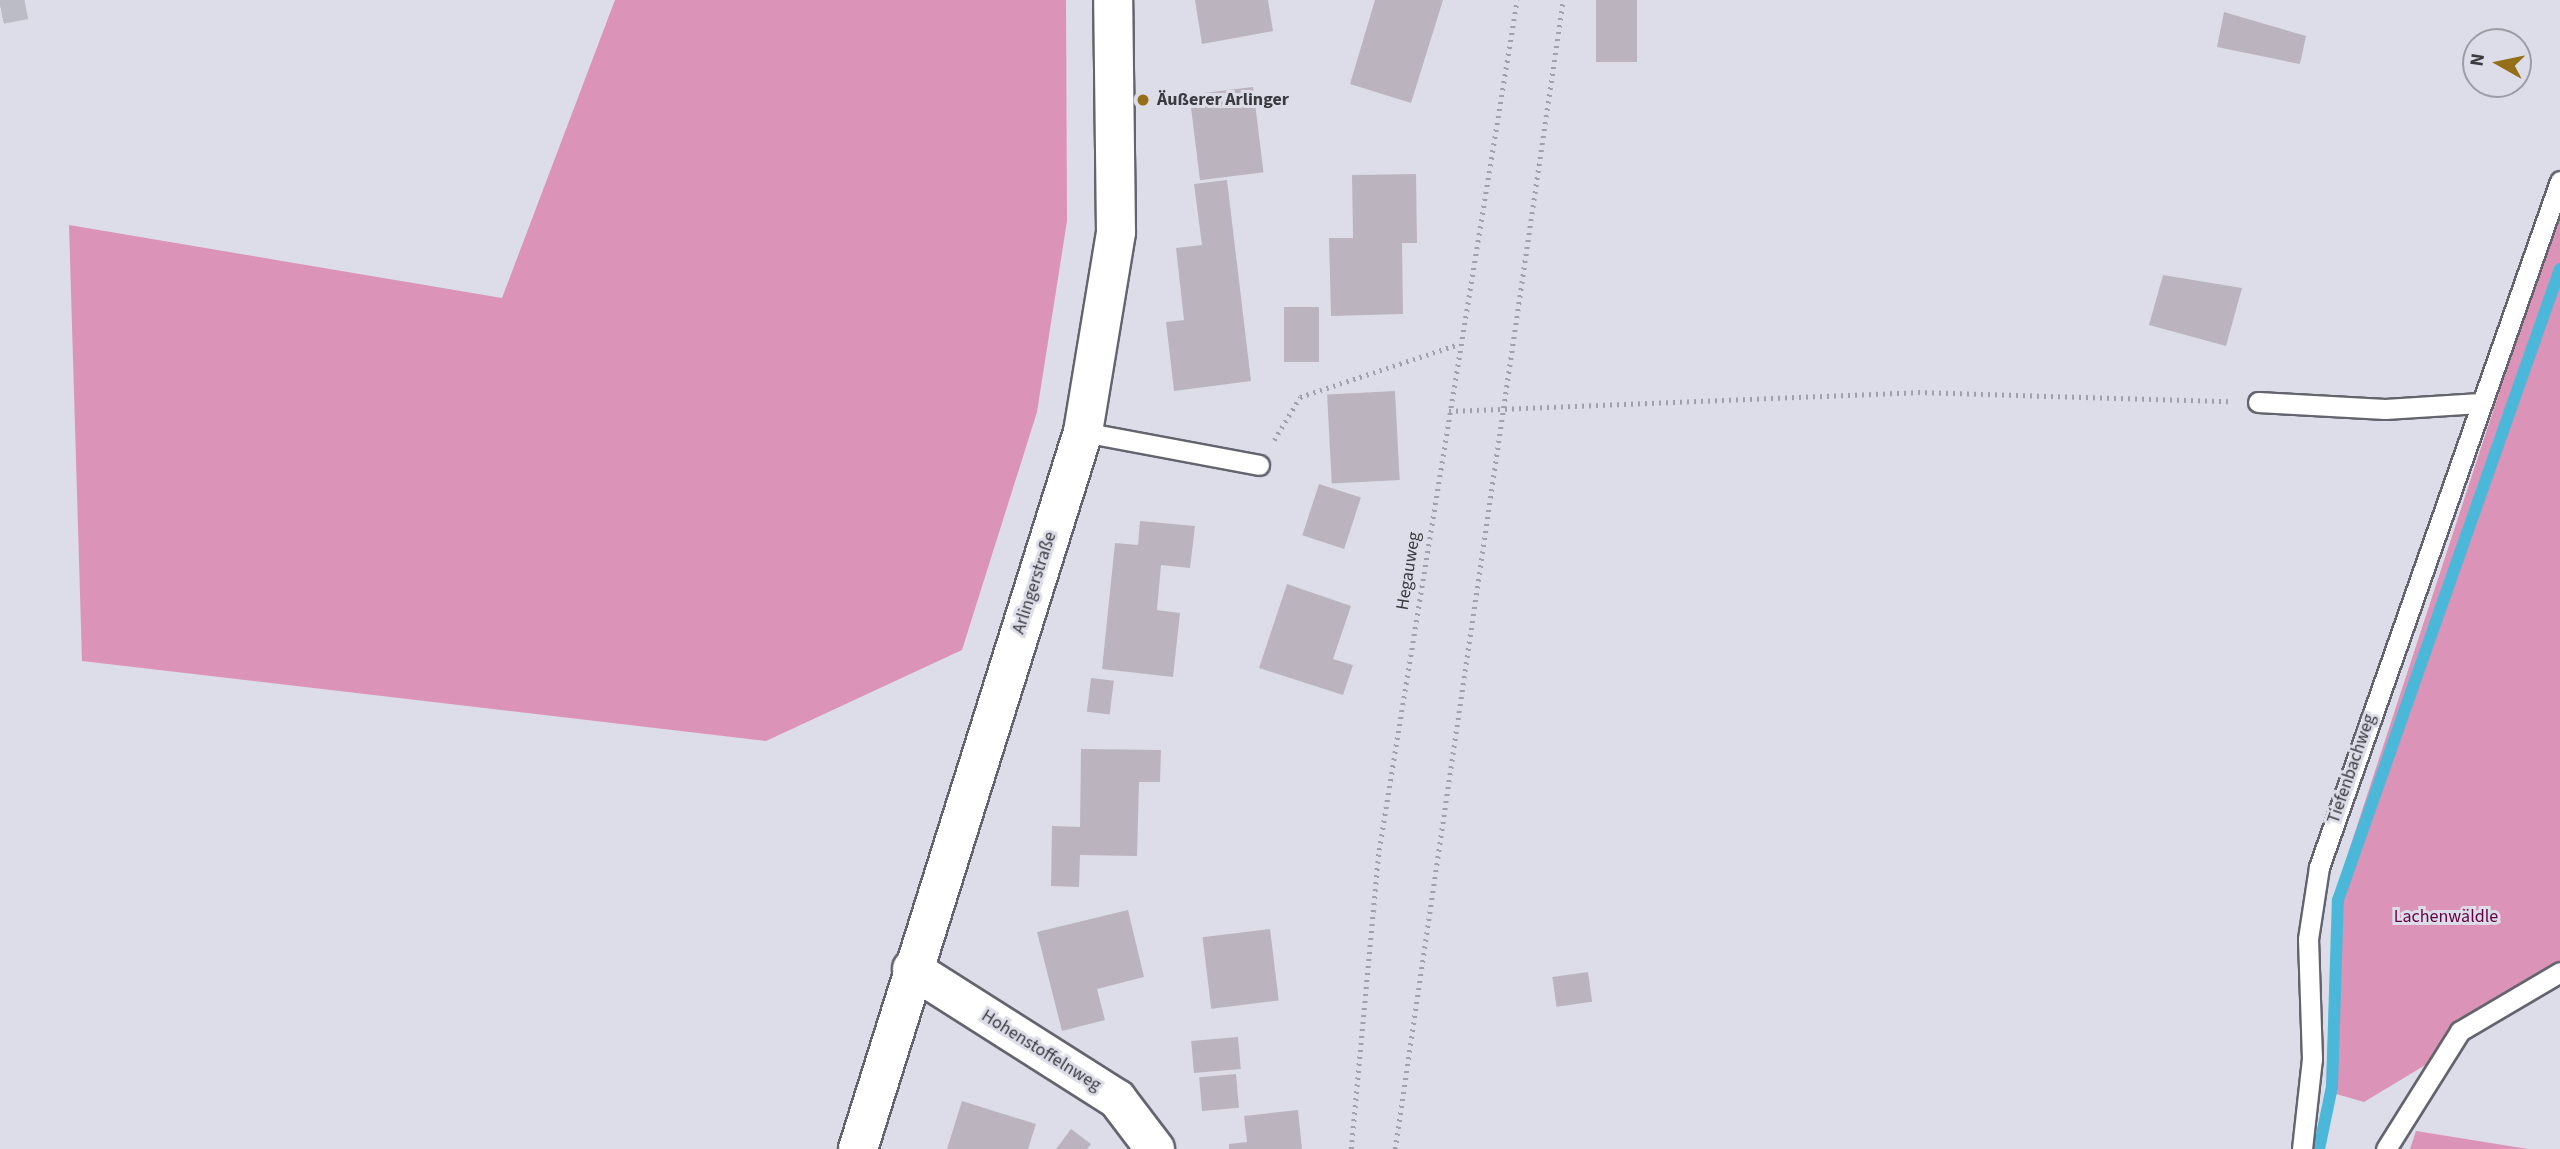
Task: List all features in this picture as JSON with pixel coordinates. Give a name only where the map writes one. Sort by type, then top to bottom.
[{"type":"main road","name":"Arlingerstraße","points":[[858,1149],[912,969],[1083,432],[1116,233],[1113,0]]},
{"type":"main road","name":"Hohenstoffelnweg","points":[[912,969],[1117,1099],[1155,1149]]},
{"type":"lane","name":"Tiefenbachweg","points":[[2302,1149],[2312,1059],[2308,939],[2316,878],[2480,403],[2560,181]]},
{"type":"lane","points":[[2258,402],[2385,409],[2480,403]]},
{"type":"lane","points":[[1083,432],[1259,465]]},
{"type":"lane","points":[[2386,1149],[2460,1031],[2560,972]]},
{"type":"path","name":"Hegauweg","points":[[1351,1149],[1379,850],[1459,344],[1517,0]]},
{"type":"path","points":[[1395,1149],[1500,409],[1563,0]]},
{"type":"path","points":[[1259,465],[1300,397],[1459,344]]},
{"type":"path","points":[[1449,411],[1918,392],[2258,402]]},
{"type":"green space","points":[[615,0],[1066,0],[1067,221],[1037,412],[962,650],[766,741],[82,661],[69,225],[502,298]]},
{"type":"green space","name":"Lachenwäldle","points":[[2560,207],[2560,984],[2364,1102],[2326,1091],[2333,899]]},
{"type":"green space","points":[[2416,1131],[2528,1149],[2410,1149]]},
{"type":"building","points":[[1195,0],[1268,0],[1273,31],[1202,44]]},
{"type":"building","points":[[1375,0],[1443,0],[1411,103],[1350,84]]},
{"type":"building","points":[[1596,0],[1637,0],[1637,62],[1596,62]]},
{"type":"building","points":[[2224,12],[2306,36],[2300,64],[2217,47]]},
{"type":"building","points":[[1253,87],[1263,172],[1200,180],[1189,95]]},
{"type":"building","points":[[1416,174],[1417,243],[1402,243],[1403,314],[1331,316],[1329,238],[1353,238],[1352,175]]},
{"type":"building","points":[[1227,180],[1251,381],[1174,391],[1166,322],[1184,320],[1176,248],[1202,245],[1194,184]]},
{"type":"building","points":[[2163,275],[2242,288],[2226,346],[2149,325]]},
{"type":"building","points":[[1284,307],[1319,307],[1319,362],[1284,362]]},
{"type":"building","points":[[1395,391],[1400,480],[1332,483],[1327,395]]},
{"type":"building","points":[[1319,484],[1361,498],[1344,549],[1302,535]]},
{"type":"building","points":[[1140,521],[1195,526],[1190,568],[1161,565],[1157,610],[1180,613],[1173,677],[1102,669],[1115,543],[1138,545]]},
{"type":"building","points":[[1287,584],[1351,606],[1333,659],[1353,665],[1343,695],[1259,668]]},
{"type":"building","points":[[1091,678],[1114,681],[1110,715],[1087,712]]},
{"type":"building","points":[[1081,749],[1161,750],[1160,782],[1139,782],[1137,856],[1080,855],[1079,887],[1051,886],[1052,826],[1080,827]]},
{"type":"building","points":[[1128,910],[1144,977],[1097,989],[1105,1020],[1062,1031],[1037,932]]},
{"type":"building","points":[[1270,929],[1279,1000],[1211,1009],[1203,937]]},
{"type":"building","points":[[1588,972],[1592,1002],[1557,1007],[1552,977]]},
{"type":"building","points":[[1238,1037],[1241,1069],[1194,1073],[1191,1041]]},
{"type":"building","points":[[1236,1074],[1239,1108],[1202,1111],[1199,1077]]},
{"type":"building","points":[[962,1101],[1036,1124],[1028,1149],[947,1149]]},
{"type":"building","points":[[1298,1110],[1302,1149],[1229,1149],[1229,1144],[1247,1142],[1244,1116]]},
{"type":"building","points":[[1071,1129],[1091,1144],[1087,1149],[1056,1149]]},
{"type":"waterway","points":[[2319,1149],[2332,1087],[2338,900],[2560,269]]},
{"type":"tunnel","points":[[0,5],[25,0]]},
{"type":"place","name":"Äußerer Arlinger","points":[[1143,100]]}]
